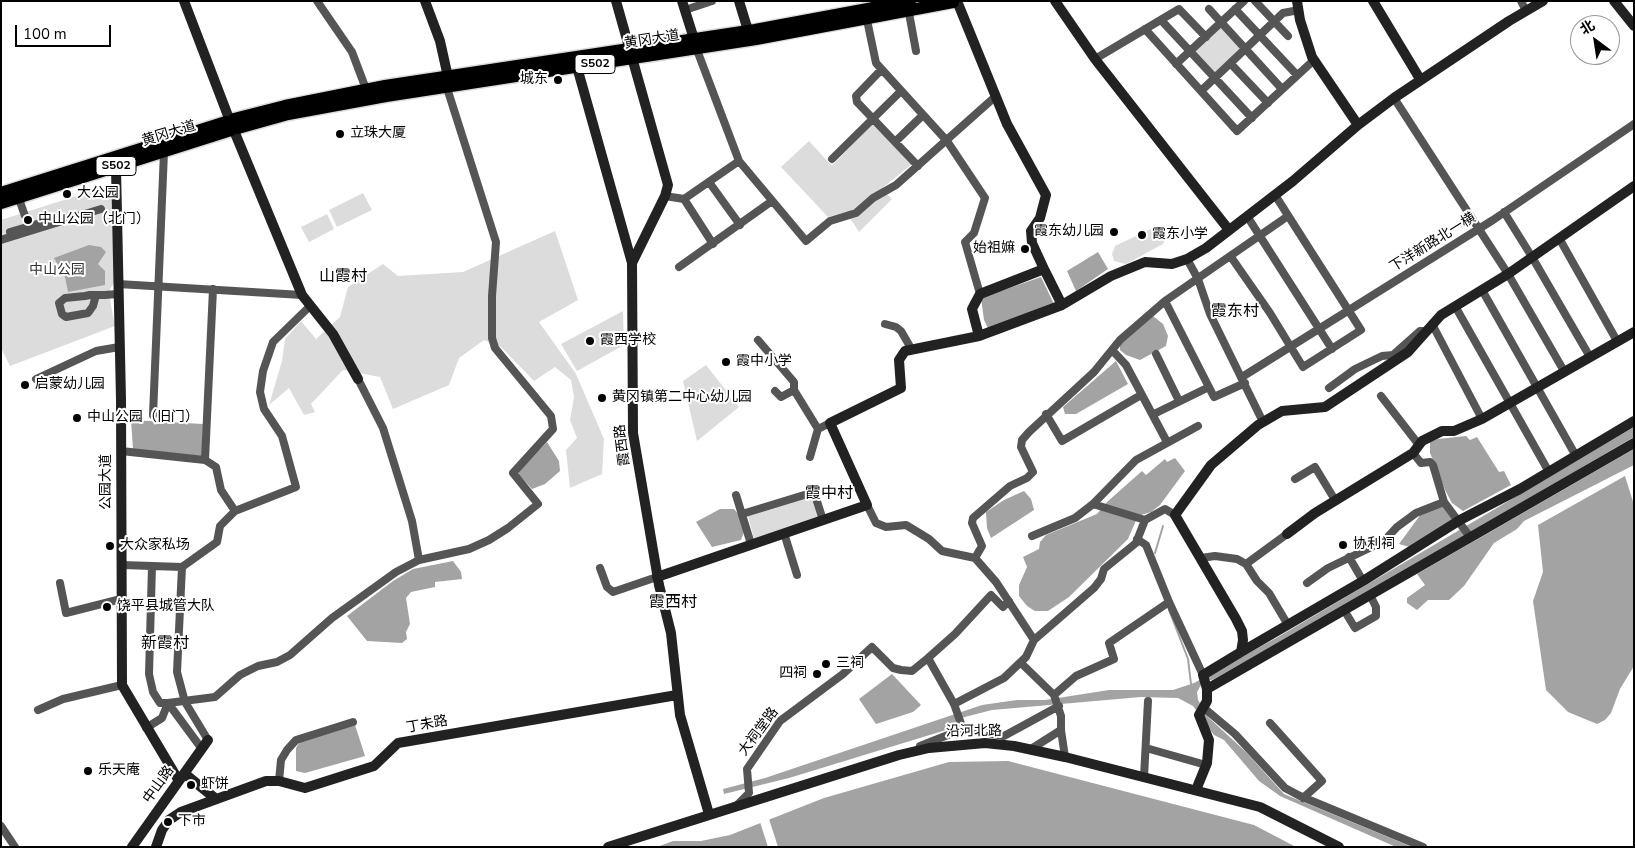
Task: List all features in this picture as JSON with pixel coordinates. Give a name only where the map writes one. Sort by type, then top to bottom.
[{"type":"main road","name":"黄冈大道","points":[[1,193],[232,127],[288,114],[386,96],[756,39],[958,2]]},
{"type":"main road","name":"黄冈大道","points":[[1,203],[232,127],[284,106],[385,86],[910,7]]},
{"type":"street","points":[[177,1],[302,295],[309,307],[333,334],[383,428],[412,521],[419,560]]},
{"type":"street","points":[[184,1],[232,127]]},
{"type":"street","points":[[317,1],[352,52],[366,89]]},
{"type":"street","points":[[425,1],[440,41],[448,77]]},
{"type":"street","name":"霞西路","points":[[616,1],[668,185],[665,196],[632,262],[633,433],[657,577],[671,633],[680,714],[710,814]]},
{"type":"street","points":[[694,39],[683,6],[712,1]]},
{"type":"street","points":[[739,1],[751,40]]},
{"type":"street","points":[[1054,1],[1094,59],[1229,230]]},
{"type":"street","points":[[1176,64],[1244,1]]},
{"type":"street","points":[[1254,1],[1288,36]]},
{"type":"street","points":[[1373,1],[1420,79]]},
{"type":"street","points":[[1521,1],[1526,11]]},
{"type":"street","points":[[810,456],[818,428],[901,388],[899,360],[905,351],[979,336],[1062,305],[1111,276],[1145,262],[1172,264],[1187,259],[1206,248],[1275,195],[1358,125],[1420,79],[1543,1]]},
{"type":"street","points":[[1614,1],[1634,26]]},
{"type":"street","points":[[958,2],[1011,132],[1046,195],[1040,218],[1031,231],[1032,243],[1062,305]]},
{"type":"street","points":[[1201,91],[1275,23],[1283,13],[1298,6],[1314,60],[1358,125]]},
{"type":"street","points":[[910,7],[916,51]]},
{"type":"street","points":[[1094,59],[1179,9],[1206,37]]},
{"type":"street","points":[[1209,9],[1282,89]]},
{"type":"street","points":[[1235,9],[1297,75]]},
{"type":"street","points":[[867,20],[876,64],[947,141],[985,198],[974,233],[965,242],[980,294]]},
{"type":"street","points":[[1161,20],[1252,118]]},
{"type":"street","points":[[1144,29],[1237,131],[1314,60]]},
{"type":"street","points":[[697,50],[739,161],[806,241],[830,221],[856,213],[873,198],[896,185],[996,96]]},
{"type":"street","points":[[1231,64],[1268,103]]},
{"type":"street","points":[[577,67],[632,262]]},
{"type":"street","points":[[881,70],[856,96],[856,102],[918,166]]},
{"type":"street","points":[[152,566],[149,674],[153,692],[160,703],[184,702],[215,697],[240,675],[258,666],[277,662],[290,655],[375,586],[419,560],[469,549],[488,540],[508,528],[538,504],[513,473],[553,428],[551,416],[495,348],[492,338],[492,296],[496,242],[447,88]]},
{"type":"street","points":[[832,160],[901,91]]},
{"type":"street","points":[[1394,98],[1508,274],[1564,371]]},
{"type":"street","points":[[895,142],[923,114]]},
{"type":"street","name":"下洋新路北一横","points":[[1208,387],[1214,397],[1217,397],[1291,347],[1504,212],[1634,124]]},
{"type":"street","points":[[153,415],[164,152]]},
{"type":"street","points":[[665,196],[684,199],[739,161]]},
{"type":"street","name":"公园大道","points":[[116,168],[121,451],[122,685],[146,728],[182,778],[216,799]]},
{"type":"street","points":[[709,182],[740,225]]},
{"type":"street","points":[[1175,515],[1211,465],[1263,422],[1282,411],[1325,407],[1408,352],[1441,315],[1508,274],[1634,186]]},
{"type":"street","points":[[1231,257],[1303,368],[1361,330],[1275,195]]},
{"type":"street","points":[[18,196],[25,216]]},
{"type":"street","points":[[684,199],[713,244]]},
{"type":"street","points":[[679,268],[772,200]]},
{"type":"street","points":[[1,240],[101,209]]},
{"type":"street","points":[[1504,212],[1590,357]]},
{"type":"street","points":[[1247,216],[1332,349]]},
{"type":"street","points":[[975,558],[982,546],[972,523],[974,518],[1010,486],[1027,478],[1033,472],[1021,447],[1022,440],[1046,414],[1094,372],[1120,340],[1165,301],[1288,216]]},
{"type":"street","points":[[1,236],[46,221],[63,217],[73,218]]},
{"type":"street","points":[[1559,238],[1617,341]]},
{"type":"street","points":[[1187,259],[1198,279],[1210,314],[1263,422]]},
{"type":"street","points":[[979,336],[972,309],[980,294],[1044,269]]},
{"type":"street","points":[[96,295],[93,306],[88,313],[66,318],[62,314],[59,303],[65,298],[96,295],[118,289],[159,286],[302,295]]},
{"type":"street","points":[[205,460],[212,289]]},
{"type":"street","points":[[1482,290],[1576,456]]},
{"type":"street","points":[[1154,414],[1208,387],[1165,301]]},
{"type":"street","points":[[1456,306],[1548,472]]},
{"type":"street","points":[[122,565],[182,567],[217,542],[220,526],[235,511],[296,487],[282,436],[264,409],[260,392],[263,371],[274,342],[309,307]]},
{"type":"street","points":[[886,324],[896,326],[901,331],[912,350]]},
{"type":"street","points":[[1329,388],[1355,369],[1382,356],[1393,354],[1420,331],[1430,328]]},
{"type":"street","points":[[1430,328],[1482,419]]},
{"type":"street","points":[[1246,564],[1336,500],[1416,449],[1422,441],[1442,431],[1454,431],[1482,419],[1634,332]]},
{"type":"street","points":[[758,340],[794,382],[794,390],[818,428]]},
{"type":"street","points":[[36,379],[96,351],[119,347]]},
{"type":"street","points":[[1112,350],[1126,365],[1141,395],[1154,414],[1167,442]]},
{"type":"street","points":[[1156,354],[1179,401]]},
{"type":"street","points":[[775,391],[782,398],[794,390]]},
{"type":"street","points":[[1046,414],[1062,441],[1141,395]]},
{"type":"street","points":[[1381,396],[1416,449],[1421,463],[1430,462],[1433,465],[1444,502],[1460,520],[1470,537]]},
{"type":"street","points":[[1203,674],[1363,581],[1460,520],[1548,472],[1634,421]]},
{"type":"street","points":[[830,422],[866,505],[876,523],[886,527],[906,524],[923,534],[942,551],[975,558],[992,576],[1034,640]]},
{"type":"street","points":[[1032,536],[1075,518],[1093,504],[1136,460],[1198,426]]},
{"type":"street","points":[[1208,689],[1634,442]]},
{"type":"street","points":[[121,451],[205,460],[216,468],[221,490],[235,511]]},
{"type":"street","points":[[1295,479],[1315,467],[1336,500]]},
{"type":"street","points":[[742,514],[814,492],[823,520]]},
{"type":"street","points":[[736,495],[751,544]]},
{"type":"street","points":[[1306,582],[1349,557],[1384,541],[1397,527],[1416,513],[1444,502]]},
{"type":"street","points":[[1093,504],[1145,520]]},
{"type":"street","points":[[600,568],[607,586],[613,592],[866,505]]},
{"type":"street","points":[[954,704],[986,689],[1021,663],[1034,640],[1094,588],[1101,579],[1104,569],[1136,543],[1145,520],[1165,509],[1175,515],[1242,630],[1241,652]]},
{"type":"street","points":[[784,533],[797,575]]},
{"type":"street","points":[[1137,539],[1146,545],[1208,689],[1202,712],[1209,740],[1206,765],[1198,785]]},
{"type":"street","points":[[1201,558],[1215,556],[1237,559],[1246,564],[1257,581],[1269,593],[1288,624]]},
{"type":"street","points":[[1349,557],[1363,581]]},
{"type":"street","points":[[182,567],[177,672],[184,702],[208,740]]},
{"type":"street","points":[[60,583],[66,613],[121,599]]},
{"type":"street","points":[[963,729],[954,704],[928,658],[955,634],[990,595],[1003,606],[1009,601]]},
{"type":"street","points":[[1344,610],[1355,628],[1376,616],[1376,606],[1370,595]]},
{"type":"street","points":[[899,755],[963,729],[1004,736],[1057,701],[1076,676],[1114,659],[1109,643],[1169,602]]},
{"type":"street","name":"大祠堂路","points":[[736,806],[749,793],[747,769],[780,721],[843,674],[872,647],[893,668],[901,670],[912,671],[928,658]]},
{"type":"street","points":[[1021,663],[1057,701],[1065,757]]},
{"type":"street","points":[[38,710],[63,699],[122,685]]},
{"type":"street","name":"丁未路","points":[[156,847],[162,830],[169,820],[181,812],[266,781],[279,781],[305,788],[374,766],[398,744],[677,695]]},
{"type":"street","points":[[1144,777],[1148,701]]},
{"type":"street","points":[[146,728],[162,718],[168,703]]},
{"type":"street","points":[[168,703],[202,749]]},
{"type":"street","points":[[1202,712],[1235,734],[1285,788],[1303,798],[1423,847]]},
{"type":"street","points":[[279,781],[281,760],[296,740],[300,737],[353,722]]},
{"type":"street","points":[[1270,723],[1322,781],[1303,798]]},
{"type":"street","points":[[1031,749],[1062,730]]},
{"type":"street","name":"中山路","points":[[132,847],[208,740]]},
{"type":"street","name":"沿河北路","points":[[608,847],[899,755],[958,744],[986,743],[1031,749],[1260,807],[1339,847]]},
{"type":"street","points":[[1146,748],[1206,765]]},
{"type":"street","points":[[1,826],[15,847]]},
{"type":"green space","points":[[1221,23],[1246,50],[1215,79],[1190,51]]},
{"type":"green space","points":[[872,124],[912,164],[881,189],[892,199],[859,232],[846,212],[828,217],[781,167],[809,141],[832,166]]},
{"type":"green space","name":"中山公园","points":[[111,185],[114,283],[110,289],[110,300],[115,326],[10,366],[1,348],[1,220]]},
{"type":"green space","points":[[363,193],[372,210],[337,227],[329,210]]},
{"type":"green space","points":[[327,214],[334,229],[309,242],[301,227]]},
{"type":"green space","points":[[1157,226],[1165,232],[1166,238],[1163,244],[1126,264],[1114,261],[1112,254],[1115,246]]},
{"type":"green space","points":[[555,231],[578,300],[539,322],[576,374],[604,439],[602,474],[570,488],[566,450],[577,438],[570,420],[574,397],[571,380],[555,367],[534,381],[501,347],[484,340],[459,358],[449,385],[393,409],[380,377],[343,370],[311,404],[315,412],[304,415],[289,388],[269,405],[282,361],[285,339],[301,321],[316,339],[340,317],[348,287],[383,264],[398,276],[463,272]]},
{"type":"green space","points":[[623,311],[624,345],[577,371],[561,344]]},
{"type":"green space","points":[[706,365],[739,407],[697,441],[683,381]]},
{"type":"green space","points":[[813,495],[820,518],[754,539],[748,516]]},
{"type":"shaded area","points":[[89,245],[101,247],[106,252],[98,264],[105,271],[105,285],[68,292],[65,277],[54,258]]},
{"type":"shaded area","points":[[1098,252],[1108,269],[1076,291],[1067,271]]},
{"type":"shaded area","points":[[1041,277],[1054,304],[988,328],[984,320],[981,298]]},
{"type":"shaded area","points":[[1153,316],[1163,324],[1168,336],[1166,346],[1140,360],[1126,355],[1120,350],[1120,345]]},
{"type":"shaded area","points":[[1116,361],[1128,384],[1076,414],[1065,414],[1063,407]]},
{"type":"shaded area","points":[[131,420],[203,424],[202,456],[133,449]]},
{"type":"shaded area","points":[[1634,427],[1634,437],[1330,614],[1214,679],[1202,683],[1197,692],[1198,700],[1208,717],[1246,752],[1284,794],[1412,847],[1396,847],[1280,796],[1259,781],[1224,740],[1214,735],[1193,706],[1178,698],[1141,697],[992,710],[961,718],[946,730],[789,778],[724,794],[723,789],[765,778],[982,705],[1017,700],[1045,700],[1109,690],[1173,690],[1194,683],[1278,637]]},
{"type":"shaded area","points":[[1466,436],[1470,440],[1477,437],[1499,472],[1504,471],[1511,485],[1463,511],[1452,503],[1446,492],[1430,453],[1430,442],[1438,439]]},
{"type":"shaded area","points":[[547,442],[559,461],[560,471],[545,484],[532,489],[519,475],[519,471]]},
{"type":"shaded area","points":[[1634,449],[1634,465],[1524,521],[1517,529],[1494,543],[1464,586],[1449,600],[1428,600],[1417,610],[1407,603],[1407,598],[1425,585],[1417,574]]},
{"type":"shaded area","points":[[1175,458],[1185,471],[1160,505],[1151,512],[1138,516],[1128,539],[1069,597],[1048,611],[1035,611],[1027,606],[1019,596],[1019,585],[1027,567],[1023,557],[1039,549],[1040,542],[1046,535],[1097,514],[1107,502],[1142,471],[1146,475],[1165,459],[1167,462]]},
{"type":"shaded area","points":[[1625,476],[1634,505],[1634,666],[1620,689],[1611,713],[1605,720],[1597,724],[1568,712],[1546,690],[1533,601],[1543,572],[1538,525]]},
{"type":"shaded area","points":[[1024,491],[1031,499],[1034,510],[991,538],[987,528],[986,512],[1004,500]]},
{"type":"shaded area","points":[[1444,506],[1455,518],[1413,548],[1399,544],[1421,514]]},
{"type":"shaded area","points":[[720,509],[734,509],[740,516],[745,529],[741,540],[712,547],[696,522]]},
{"type":"shaded area","points":[[453,561],[461,572],[462,579],[435,582],[435,587],[411,592],[406,598],[410,624],[406,632],[407,639],[402,643],[367,641],[347,616],[393,581],[413,569]]},
{"type":"shaded area","points":[[892,674],[921,705],[913,712],[876,724],[859,699]]},
{"type":"shaded area","points":[[355,725],[365,756],[305,773],[296,771],[296,748],[300,741]]},
{"type":"shaded area","points":[[1008,761],[1254,825],[1296,847],[657,847],[673,841],[701,841],[730,835],[824,798],[949,762]]},
{"type":"pier","points":[[769,819],[778,847],[768,847],[760,822]]},
{"type":"waterway","points":[[1155,553],[1163,526]]},
{"type":"waterway","points":[[1169,610],[1188,659],[1191,684]]},
{"type":"place","name":"城东","points":[[558,80]]},
{"type":"place","name":"立珠大厦","points":[[340,134]]},
{"type":"place","name":"大公园","points":[[67,194]]},
{"type":"place","name":"中山公园（北门）","points":[[28,220]]},
{"type":"place","name":"霞东幼儿园","points":[[1114,232]]},
{"type":"place","name":"霞东小学","points":[[1142,235]]},
{"type":"place","name":"始祖嫲","points":[[1025,249]]},
{"type":"place","name":"霞西学校","points":[[590,341]]},
{"type":"place","name":"霞中小学","points":[[726,362]]},
{"type":"place","name":"启蒙幼儿园","points":[[25,385]]},
{"type":"place","name":"黄冈镇第二中心幼儿园","points":[[602,398]]},
{"type":"place","name":"中山公园（旧门）","points":[[77,418]]},
{"type":"place","name":"协利祠","points":[[1343,545]]},
{"type":"place","name":"大众家私场","points":[[110,546]]},
{"type":"place","name":"饶平县城管大队","points":[[107,607]]},
{"type":"place","name":"三祠","points":[[826,664]]},
{"type":"place","name":"四祠","points":[[817,674]]},
{"type":"place","name":"乐天庵","points":[[88,771]]},
{"type":"place","name":"虾饼","points":[[191,785]]},
{"type":"place","name":"下市","points":[[168,822]]},
{"type":"district","name":"山霞村","points":[[343,277]]},
{"type":"district","name":"霞东村","points":[[1235,312]]},
{"type":"district","name":"霞中村","points":[[829,494]]},
{"type":"district","name":"霞西村","points":[[673,603]]},
{"type":"district","name":"新霞村","points":[[165,644]]}]
